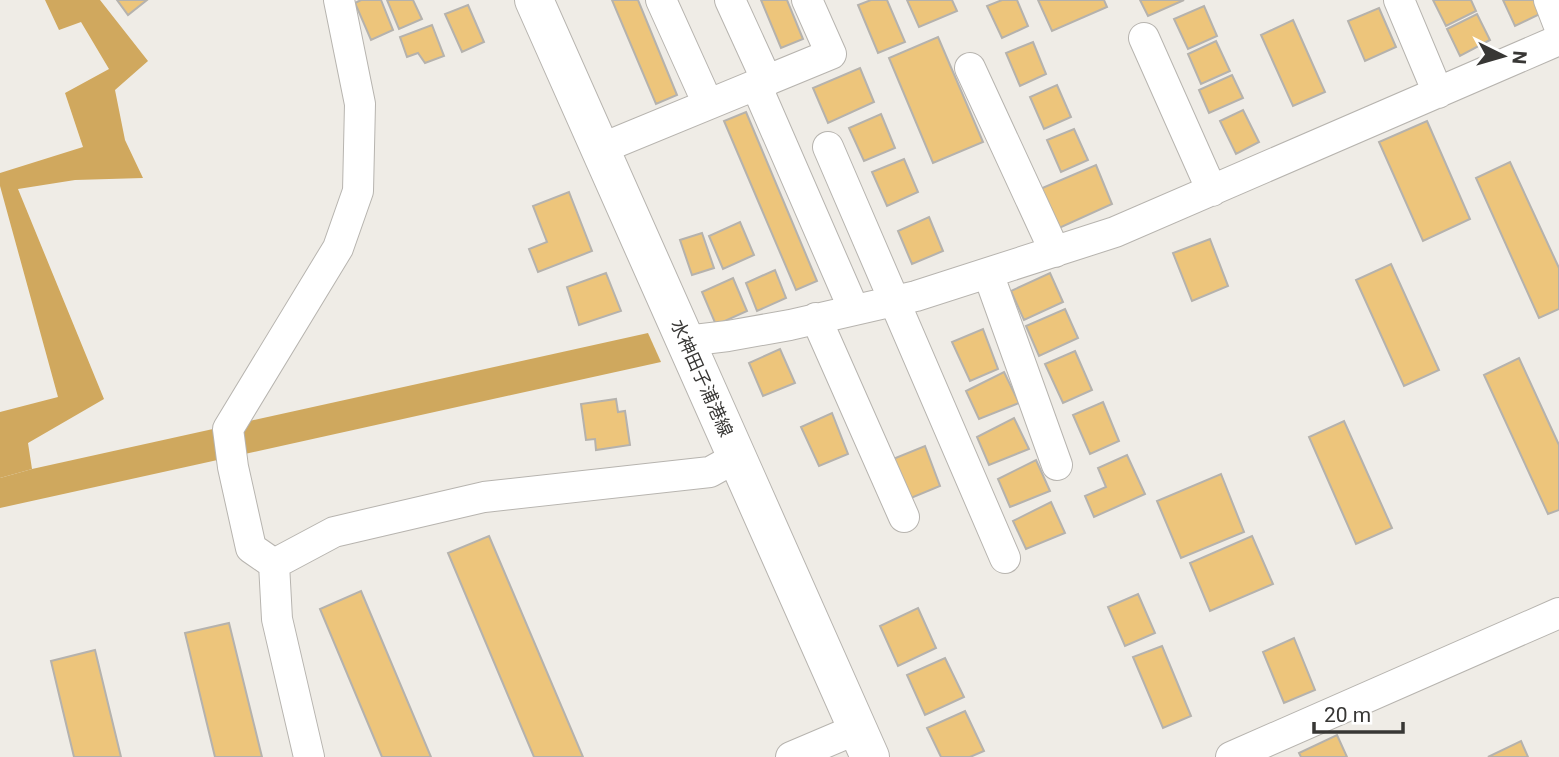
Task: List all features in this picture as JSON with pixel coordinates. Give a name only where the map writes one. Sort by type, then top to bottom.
[{"type":"main road","name":"水神田子浦港線","points":[[534,0],[863,743]]},
{"type":"street","points":[[274,564],[251,548],[230,443],[338,248],[358,191],[359,104],[339,0]]},
{"type":"street","points":[[661,0],[708,104]]},
{"type":"street","points":[[730,0],[854,310]]},
{"type":"street","points":[[600,149],[831,54],[807,0]]},
{"type":"street","points":[[1399,0],[1438,93]]},
{"type":"street","points":[[1549,0],[1559,26]]},
{"type":"street","points":[[1144,38],[1212,191]]},
{"type":"street","points":[[686,341],[729,336],[893,301],[1115,232],[1559,40]]},
{"type":"street","points":[[970,68],[1055,252]]},
{"type":"street","points":[[828,147],[1005,558]]},
{"type":"street","points":[[988,273],[1057,465]]},
{"type":"street","points":[[816,318],[904,517]]},
{"type":"street","points":[[274,564],[334,531],[484,497],[710,472],[737,457]]},
{"type":"street","points":[[274,564],[277,619],[309,757]]},
{"type":"street","points":[[1231,757],[1559,613]]},
{"type":"street","points":[[791,757],[863,743]]},
{"type":"shaded area","points":[[45,0],[100,0],[148,61],[115,90],[125,140],[143,178],[75,180],[18,189],[104,399],[28,443],[32,469],[0,478],[0,412],[58,397],[0,186],[0,173],[83,147],[65,93],[109,69],[81,22],[59,30]]},
{"type":"shaded area","points":[[648,333],[661,362],[0,508],[0,478],[32,469]]},
{"type":"building","points":[[117,0],[147,0],[128,15]]},
{"type":"building","points":[[361,0],[381,0],[393,30],[371,40],[355,3]]},
{"type":"building","points":[[387,0],[413,0],[422,19],[399,29]]},
{"type":"building","points":[[612,0],[638,0],[677,95],[656,104]]},
{"type":"building","points":[[761,0],[787,0],[803,39],[781,48]]},
{"type":"building","points":[[871,0],[887,0],[905,42],[878,53],[858,5]]},
{"type":"building","points":[[907,0],[952,0],[957,11],[919,27]]},
{"type":"building","points":[[1002,0],[1017,0],[1028,26],[1002,38],[987,6]]},
{"type":"building","points":[[1038,0],[1104,0],[1107,7],[1052,31]]},
{"type":"building","points":[[1140,0],[1184,0],[1148,16]]},
{"type":"building","points":[[1433,0],[1471,0],[1476,11],[1446,26]]},
{"type":"building","points":[[1503,0],[1541,0],[1546,11],[1515,26]]},
{"type":"building","points":[[468,5],[484,42],[462,52],[445,14]]},
{"type":"building","points":[[1204,6],[1217,36],[1188,49],[1174,19]]},
{"type":"building","points":[[1379,8],[1396,47],[1365,61],[1348,21]]},
{"type":"building","points":[[1477,14],[1490,40],[1460,56],[1447,29]]},
{"type":"building","points":[[1293,20],[1325,92],[1293,106],[1261,35]]},
{"type":"building","points":[[432,25],[444,56],[425,63],[418,53],[407,57],[400,37]]},
{"type":"building","points":[[938,37],[983,142],[933,163],[889,58]]},
{"type":"building","points":[[1216,41],[1230,71],[1201,84],[1188,54]]},
{"type":"building","points":[[1033,42],[1046,74],[1020,86],[1006,53]]},
{"type":"building","points":[[860,68],[874,102],[828,123],[813,88]]},
{"type":"building","points":[[1232,75],[1243,98],[1209,113],[1199,90]]},
{"type":"building","points":[[1057,85],[1071,117],[1044,129],[1030,97]]},
{"type":"building","points":[[1243,110],[1259,142],[1236,154],[1220,121]]},
{"type":"building","points":[[746,112],[817,281],[796,290],[724,121]]},
{"type":"building","points":[[881,114],[895,148],[864,161],[849,128]]},
{"type":"building","points":[[1427,121],[1470,219],[1423,241],[1379,142]]},
{"type":"building","points":[[1074,129],[1088,160],[1061,172],[1047,140]]},
{"type":"building","points":[[904,159],[918,192],[887,206],[872,172]]},
{"type":"building","points":[[1510,162],[1559,268],[1559,309],[1539,318],[1476,178]]},
{"type":"building","points":[[1096,165],[1112,204],[1057,229],[1040,189]]},
{"type":"building","points":[[569,192],[592,251],[538,272],[529,249],[547,242],[533,206]]},
{"type":"building","points":[[929,217],[943,251],[912,264],[898,231]]},
{"type":"building","points":[[740,222],[754,255],[723,269],[709,236]]},
{"type":"building","points":[[702,233],[714,268],[692,275],[680,240]]},
{"type":"building","points":[[1210,239],[1228,286],[1192,301],[1173,253]]},
{"type":"building","points":[[1391,264],[1439,370],[1404,386],[1356,280]]},
{"type":"building","points":[[775,270],[786,298],[757,311],[746,283]]},
{"type":"building","points":[[606,273],[621,311],[579,325],[567,287]]},
{"type":"building","points":[[1050,273],[1063,302],[1024,320],[1011,291]]},
{"type":"building","points":[[733,278],[747,311],[716,325],[702,292]]},
{"type":"building","points":[[1065,309],[1078,338],[1039,356],[1026,326]]},
{"type":"building","points":[[983,329],[998,369],[970,381],[952,342]]},
{"type":"building","points":[[780,349],[795,383],[763,396],[749,363]]},
{"type":"building","points":[[1075,351],[1092,390],[1063,403],[1045,364]]},
{"type":"building","points":[[1519,358],[1559,445],[1559,510],[1548,514],[1484,375]]},
{"type":"building","points":[[1004,372],[1019,403],[979,419],[966,391]]},
{"type":"building","points":[[616,399],[618,412],[625,411],[630,445],[596,450],[595,439],[586,440],[581,404]]},
{"type":"building","points":[[1103,402],[1119,441],[1090,454],[1073,415]]},
{"type":"building","points":[[832,413],[848,454],[819,466],[801,427]]},
{"type":"building","points":[[1014,418],[1029,449],[989,465],[977,437]]},
{"type":"building","points":[[1344,421],[1392,528],[1356,544],[1309,437]]},
{"type":"building","points":[[925,446],[940,486],[911,498],[893,459]]},
{"type":"building","points":[[1127,455],[1145,494],[1094,517],[1085,496],[1106,487],[1098,468]]},
{"type":"building","points":[[1036,460],[1050,491],[1010,507],[998,479]]},
{"type":"building","points":[[1221,474],[1244,532],[1181,558],[1157,501]]},
{"type":"building","points":[[1051,502],[1065,533],[1026,549],[1013,521]]},
{"type":"building","points":[[489,536],[583,757],[534,757],[448,553]]},
{"type":"building","points":[[1252,536],[1273,584],[1210,611],[1190,563]]},
{"type":"building","points":[[361,591],[431,757],[382,757],[320,609]]},
{"type":"building","points":[[1138,594],[1155,633],[1125,646],[1108,607]]},
{"type":"building","points":[[918,608],[936,648],[898,666],[880,626]]},
{"type":"building","points":[[229,623],[262,757],[215,757],[185,633]]},
{"type":"building","points":[[1294,638],[1315,690],[1284,703],[1263,652]]},
{"type":"building","points":[[1162,646],[1191,716],[1163,728],[1133,657]]},
{"type":"building","points":[[95,650],[121,757],[74,757],[51,661]]},
{"type":"building","points":[[945,658],[964,697],[925,715],[907,675]]},
{"type":"building","points":[[965,711],[984,751],[970,757],[941,757],[927,728]]},
{"type":"building","points":[[1337,735],[1347,757],[1301,757],[1299,753]]},
{"type":"building","points":[[1521,741],[1528,757],[1488,757]]}]
